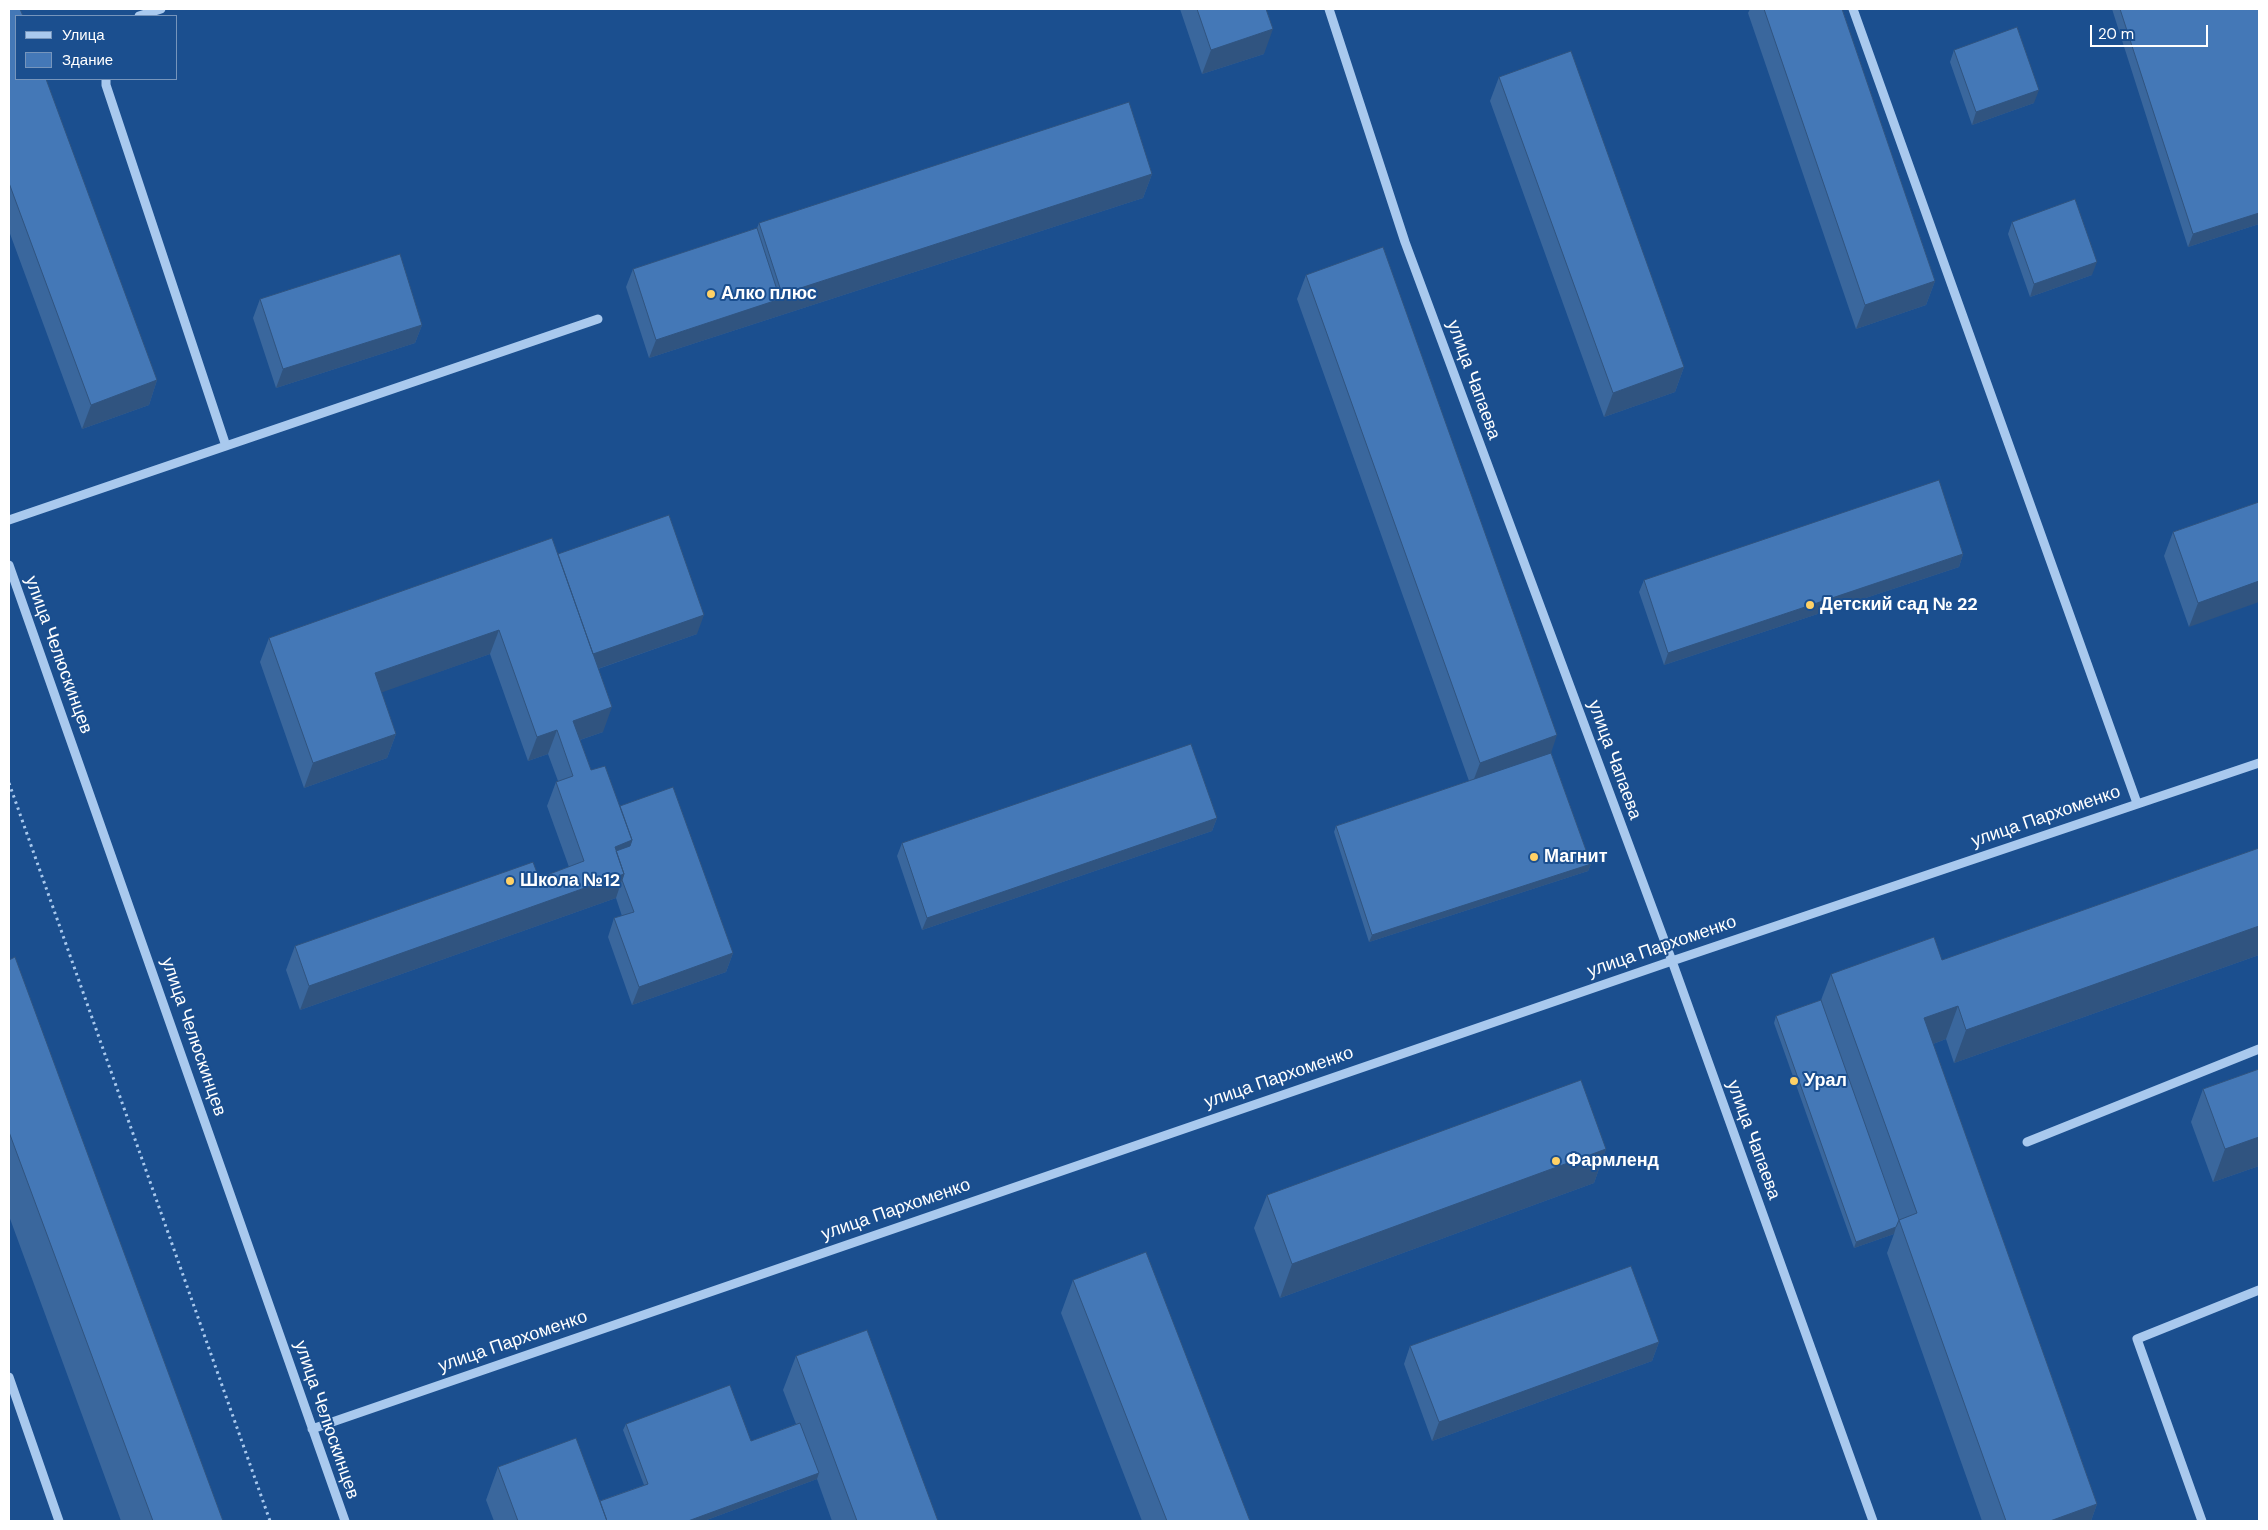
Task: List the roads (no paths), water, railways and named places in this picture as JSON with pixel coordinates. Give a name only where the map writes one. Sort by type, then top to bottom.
[{"type":"street","points":[[142,15],[162,9]]},
{"type":"street","name":"улица Чапаева","points":[[1329,9],[1405,242],[1672,961],[1873,1521]]},
{"type":"street","points":[[1852,9],[2137,803]]},
{"type":"street","points":[[106,80],[109,94],[226,446]]},
{"type":"street","points":[[9,520],[598,319]]},
{"type":"street","name":"улица Челюскинцев","points":[[9,565],[344,1521]]},
{"type":"street","name":"улица Пархоменко","points":[[312,1429],[1672,961],[2259,763]]},
{"type":"street","points":[[2027,1142],[2259,1049]]},
{"type":"street","points":[[2202,1521],[2137,1339],[2259,1290]]},
{"type":"street","points":[[9,1377],[58,1521]]},
{"type":"place","name":"Алко плюс","points":[[711,294]]},
{"type":"place","name":"Детский сад № 22","points":[[1810,605]]},
{"type":"place","name":"Магнит","points":[[1534,857]]},
{"type":"place","name":"Школа №12","points":[[510,881]]},
{"type":"place","name":"Урал","points":[[1794,1081]]},
{"type":"place","name":"Фармленд","points":[[1556,1161]]}]
